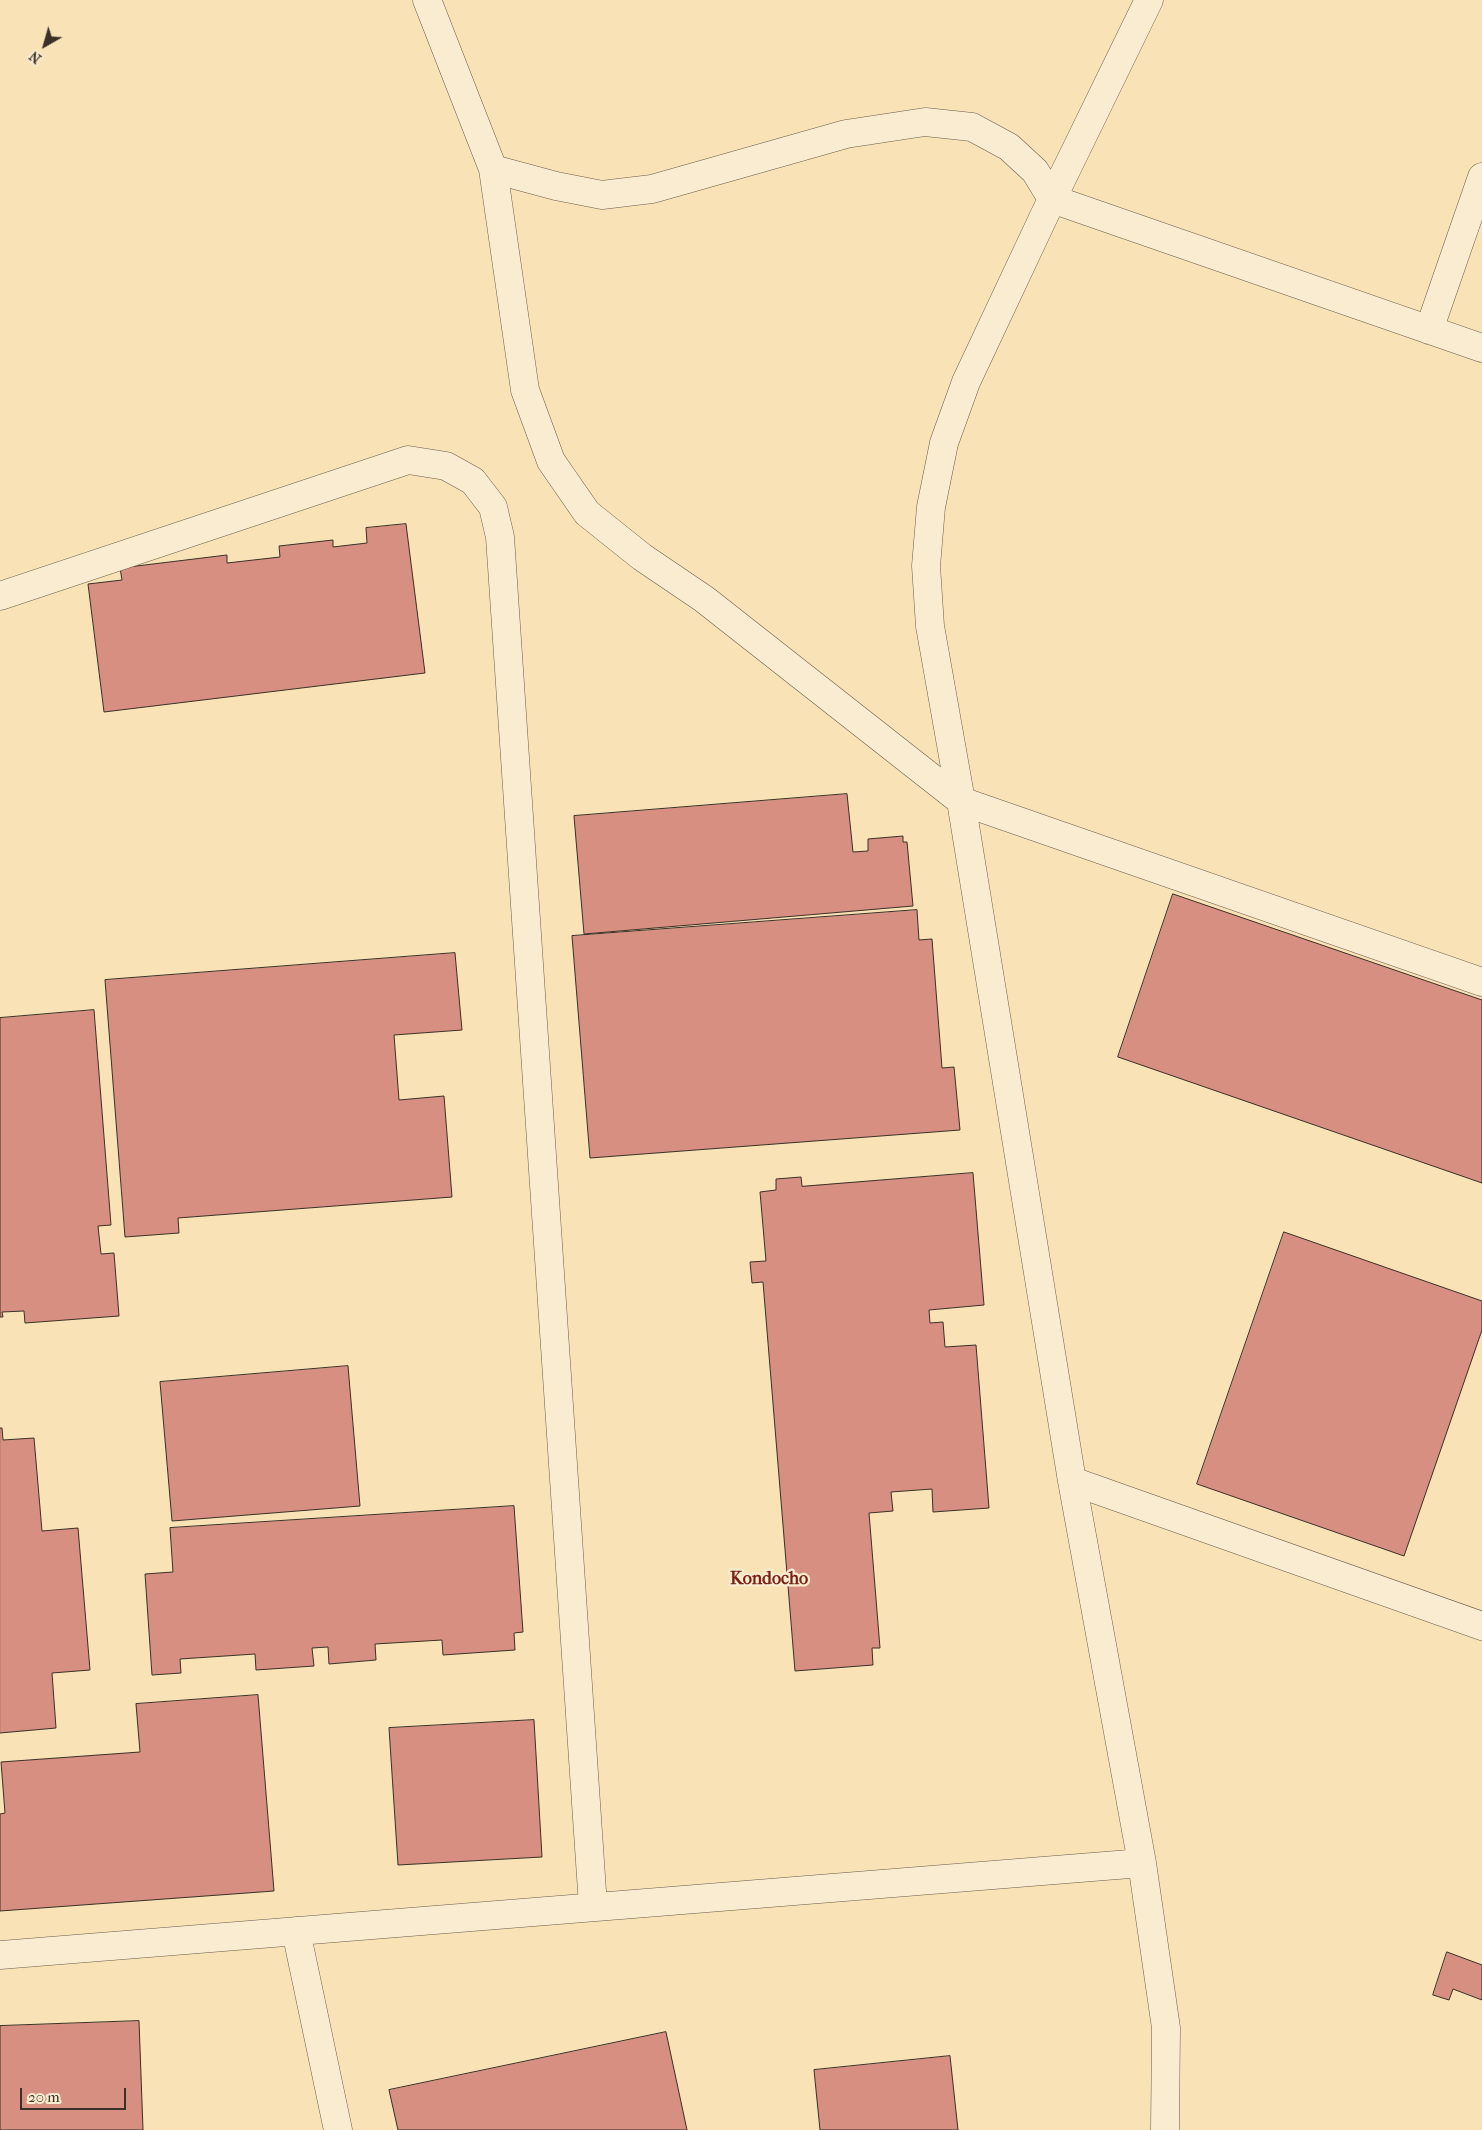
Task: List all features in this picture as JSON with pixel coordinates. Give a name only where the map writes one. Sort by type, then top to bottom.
[{"type":"street","points":[[427,0],[493,169],[525,390],[550,460],[587,513],[642,557],[704,599],[961,801],[1482,982]]},
{"type":"street","points":[[1149,0],[1052,199],[966,382],[944,443],[931,507],[926,566],[930,626],[961,801],[1072,1481],[1142,1862],[1166,2028],[1165,2130]]},
{"type":"street","points":[[493,169],[556,186],[602,195],[652,189],[846,134],[925,122],[972,127],[1008,147],[1035,171],[1052,199],[1482,348]]},
{"type":"street","points":[[1429,330],[1482,177]]},
{"type":"street","points":[[0,596],[408,460],[446,466],[473,481],[493,507],[500,538],[593,1906]]},
{"type":"street","points":[[1072,1481],[1482,1626]]},
{"type":"street","points":[[0,1955],[1142,1862]]},
{"type":"street","points":[[296,1931],[338,2130]]},
{"type":"building","points":[[406,524],[425,673],[104,712],[88,584],[122,580],[120,568],[227,555],[227,563],[280,557],[279,546],[333,540],[333,547],[367,543],[366,528]]},
{"type":"building","points":[[847,794],[853,852],[868,851],[868,839],[903,836],[903,842],[907,842],[913,906],[584,934],[574,816]]},
{"type":"building","points":[[1173,894],[1482,1000],[1482,1183],[1118,1057]]},
{"type":"building","points":[[917,910],[919,940],[932,939],[942,1068],[954,1067],[960,1130],[590,1158],[572,936]]},
{"type":"building","points":[[455,953],[462,1030],[394,1035],[399,1100],[444,1096],[452,1197],[178,1218],[179,1233],[125,1237],[105,980]]},
{"type":"building","points":[[94,1010],[111,1225],[98,1226],[101,1254],[114,1253],[119,1316],[25,1323],[24,1311],[2,1312],[3,1317],[0,1317],[0,1018]]},
{"type":"building","points":[[973,1173],[984,1305],[929,1310],[930,1323],[943,1322],[945,1347],[976,1345],[989,1508],[933,1512],[932,1489],[891,1492],[893,1511],[869,1513],[880,1648],[872,1648],[873,1665],[795,1671],[763,1282],[752,1283],[750,1262],[766,1261],[760,1192],[776,1190],[776,1179],[801,1177],[802,1186]]},
{"type":"building","points":[[1284,1232],[1482,1301],[1482,1330],[1404,1556],[1197,1484]]},
{"type":"building","points":[[348,1366],[360,1506],[172,1521],[160,1382]]},
{"type":"building","points":[[0,1428],[2,1428],[3,1440],[34,1438],[42,1531],[78,1528],[90,1670],[52,1673],[56,1728],[0,1733]]},
{"type":"building","points":[[514,1506],[523,1632],[514,1633],[515,1650],[443,1655],[442,1640],[375,1644],[376,1660],[329,1664],[328,1647],[312,1648],[314,1666],[256,1670],[255,1654],[180,1659],[181,1673],[152,1675],[145,1574],[173,1572],[170,1528]]},
{"type":"building","points":[[258,1695],[274,1891],[0,1911],[0,1814],[5,1813],[1,1762],[140,1752],[136,1704]]},
{"type":"building","points":[[534,1720],[542,1857],[398,1865],[389,1728]]},
{"type":"building","points":[[1447,1952],[1482,1965],[1482,2000],[1453,1989],[1449,2000],[1433,1995]]},
{"type":"building","points":[[139,2021],[143,2130],[0,2130],[0,2026]]},
{"type":"building","points":[[666,2032],[687,2130],[398,2130],[389,2090]]},
{"type":"building","points":[[950,2056],[958,2130],[820,2130],[814,2070]]},
{"type":"district","name":"Kondocho","points":[[769,1580]]}]
